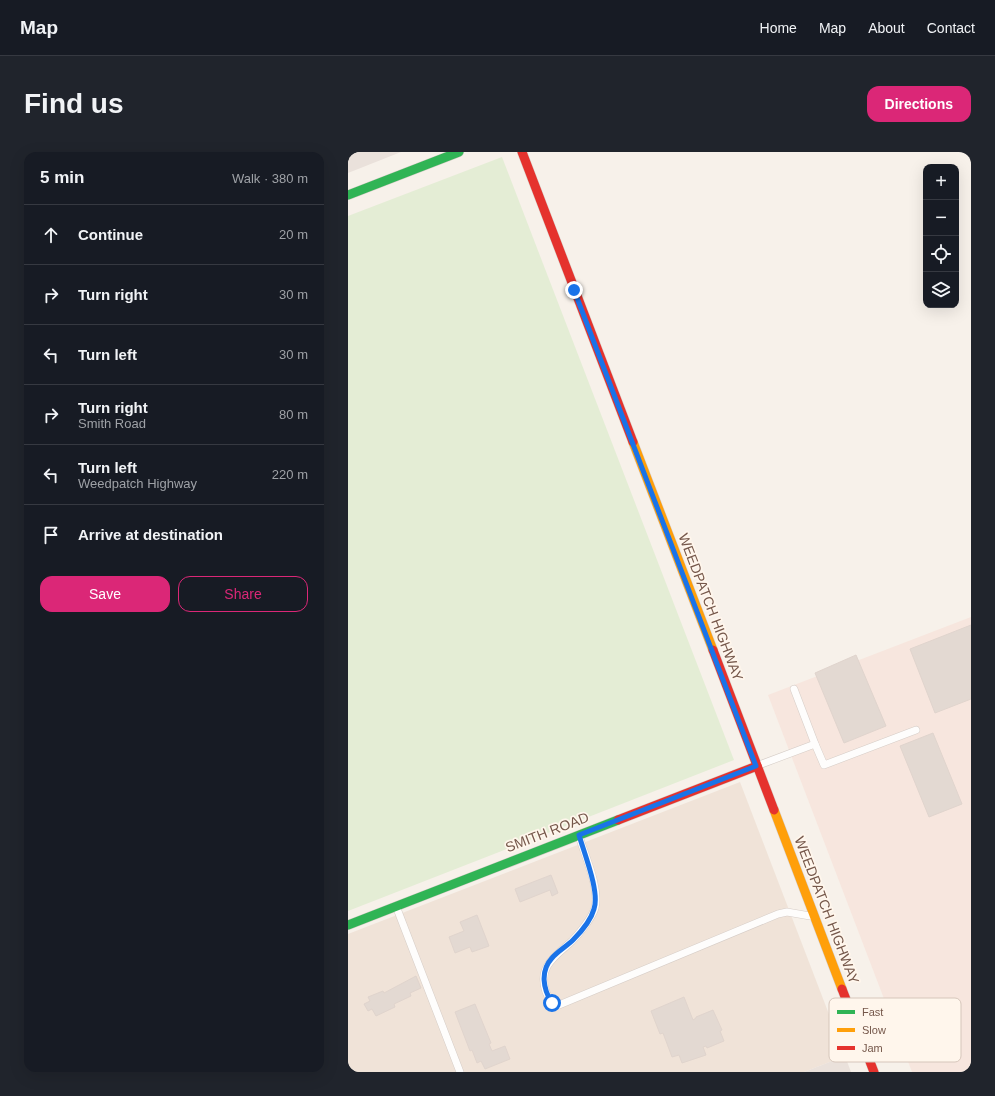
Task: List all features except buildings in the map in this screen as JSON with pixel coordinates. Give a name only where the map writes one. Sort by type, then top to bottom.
[{"type":"main road","points":[[348,195],[459,152]]},
{"type":"main road","name":"WEEDPATCH HIGHWAY","points":[[522,152],[845,998]]},
{"type":"main road","name":"SMITH ROAD","points":[[348,925],[756,766]]},
{"type":"main road","name":"WEEDPATCH HIGHWAY","points":[[870,1062],[874,1072]]},
{"type":"lane","points":[[794,689],[824,765],[916,730]]},
{"type":"lane","points":[[756,766],[815,744]]},
{"type":"lane","points":[[579,835],[596,892],[594,909],[590,919],[573,940],[552,958],[547,965],[544,974],[544,985],[553,1005],[559,1005],[778,914],[796,912],[815,919]]},
{"type":"lane","points":[[396,906],[460,1072]]},
{"type":"shaded area","points":[[348,152],[401,152],[348,173]]},
{"type":"shaded area","points":[[971,617],[971,1072],[912,1072],[908,1062],[961,1062],[961,998],[884,998],[768,695]]},
{"type":"shaded area","points":[[740,782],[829,1014],[830,1062],[804,1072],[348,1072],[348,934]]},
{"type":"shaded area","points":[[830,1062],[847,1062],[851,1072],[804,1072]]},
{"type":"green space","points":[[502,157],[734,760],[348,911],[348,216]]},
{"type":"traffic: fast","points":[[348,195],[459,152]]},
{"type":"traffic: fast","points":[[348,925],[618,820]]},
{"type":"traffic: slow","points":[[633,442],[713,650]]},
{"type":"traffic: slow","points":[[774,810],[842,989]]},
{"type":"traffic: jam","points":[[522,152],[633,442]]},
{"type":"traffic: jam","points":[[713,650],[774,810]]},
{"type":"traffic: jam","points":[[618,820],[757,766]]},
{"type":"traffic: jam","points":[[842,989],[845,998]]},
{"type":"traffic: jam","points":[[870,1062],[874,1072]]},
{"type":"route","points":[[552,1003],[548,997],[544,985],[544,974],[547,965],[552,958],[573,940],[590,919],[596,900],[596,892],[579,835],[756,766],[574,290]]}]
